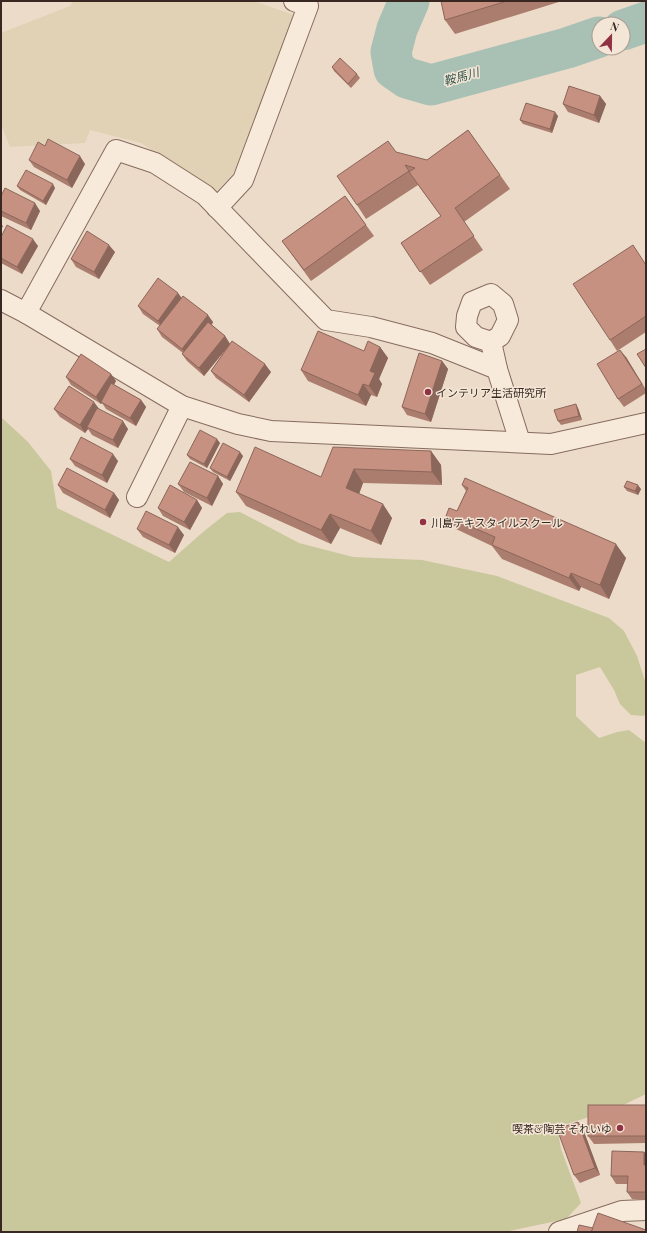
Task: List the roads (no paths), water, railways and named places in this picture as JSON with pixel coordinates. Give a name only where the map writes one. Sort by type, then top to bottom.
[{"type":"street","points":[[217,208],[243,180],[308,6],[294,1]]},
{"type":"street","points":[[26,312],[116,150],[155,163],[205,195],[326,320],[371,327],[432,343],[497,369]]},
{"type":"street","points":[[1,300],[26,312],[182,406],[238,424],[271,431],[551,444],[646,423]]},
{"type":"street","points":[[491,342],[497,369],[520,442]]},
{"type":"street","points":[[137,497],[182,406]]},
{"type":"street","points":[[559,1232],[622,1211],[646,1210]]},
{"type":"waterway","name":"鞍馬川","points":[[409,1],[397,29],[391,52],[394,69],[407,78],[431,85],[567,48],[591,40]]},
{"type":"waterway","name":"鞍馬川","points":[[631,27],[646,22]]},
{"type":"place","name":"インテリア生活研究所","points":[[428,392]]},
{"type":"place","name":"川島テキスタイルスクール","points":[[423,522]]},
{"type":"place","name":"喫茶&陶芸 それいゆ","points":[[620,1128]]}]
